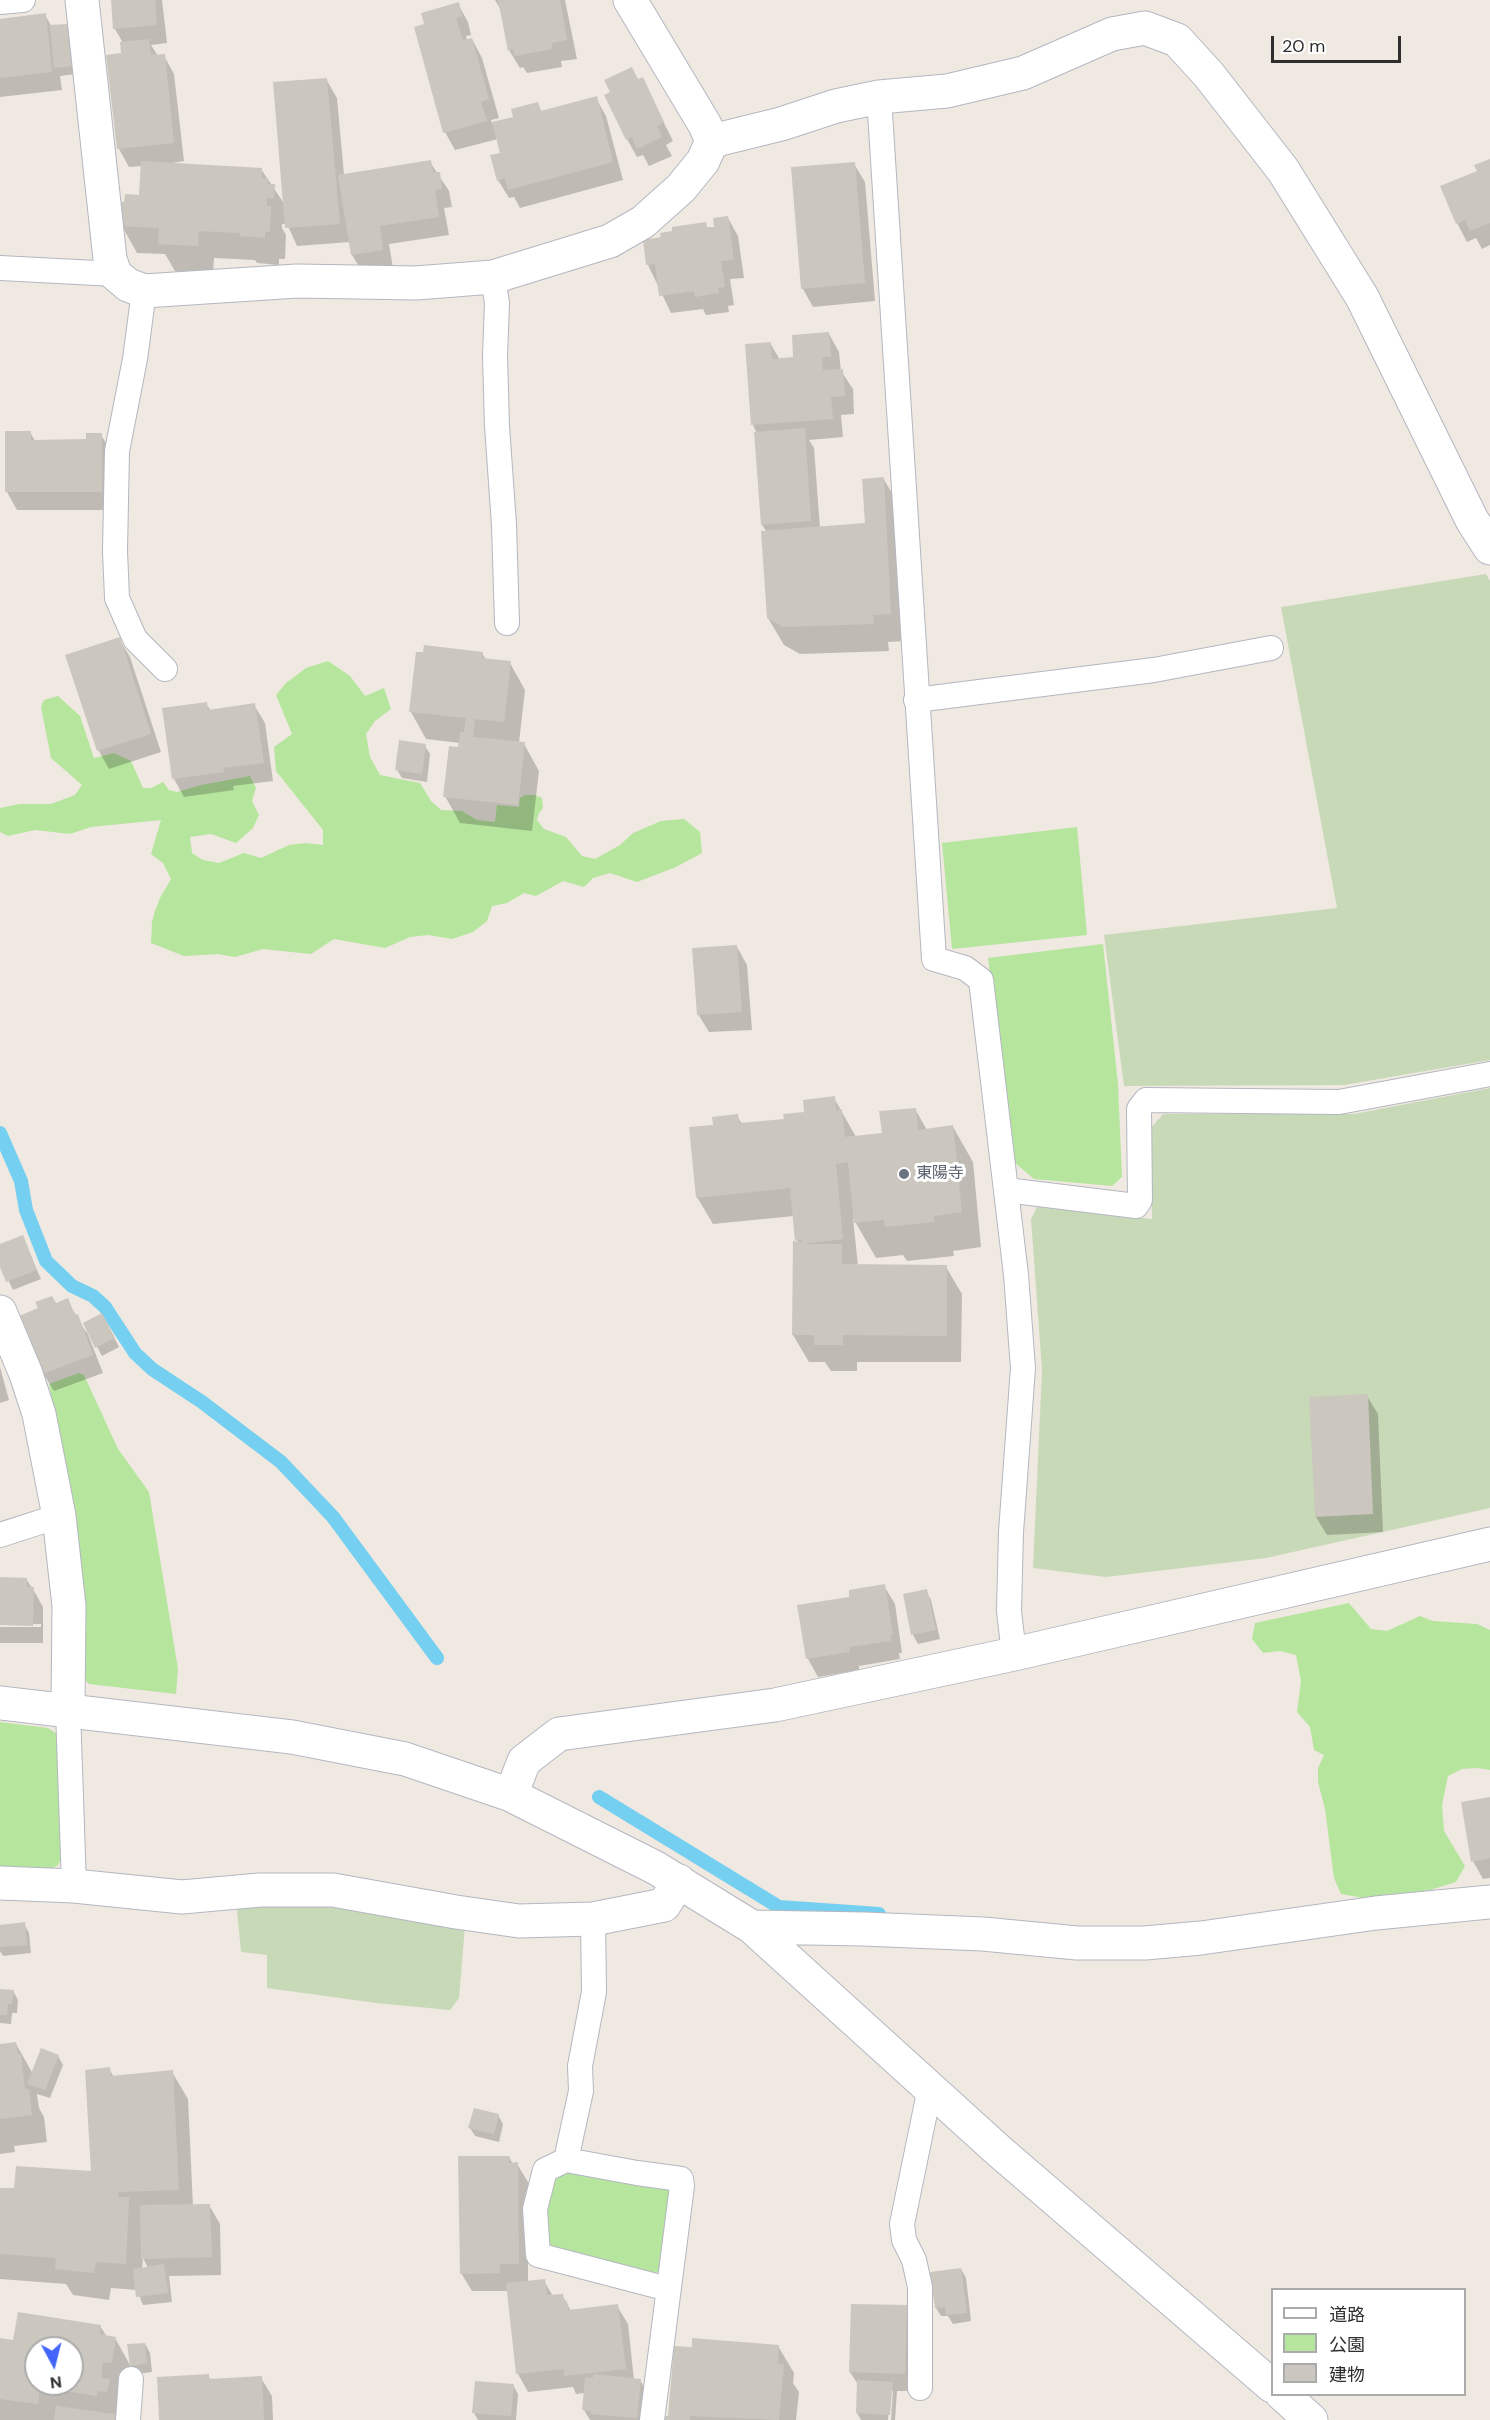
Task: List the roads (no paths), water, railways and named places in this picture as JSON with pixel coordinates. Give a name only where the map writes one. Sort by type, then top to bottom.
[{"type":"street","points":[[82,0],[106,241],[115,274],[128,285],[144,291],[297,281],[416,283],[494,277],[610,241],[643,222],[681,188],[703,161],[712,141],[705,125],[630,0]]},
{"type":"street","points":[[712,141],[781,124],[836,106],[879,97],[947,91],[1023,73],[1112,34],[1145,28],[1177,40],[1209,75],[1283,170],[1362,297],[1472,520],[1490,548]]},
{"type":"street","points":[[0,1312],[26,1374],[39,1414],[59,1516],[69,1606],[68,1710]]},
{"type":"street","points":[[511,1795],[524,1761],[559,1734],[775,1705],[1014,1654],[1490,1544]]},
{"type":"street","points":[[0,1703],[292,1737],[405,1759],[511,1795],[606,1841],[679,1881],[752,1928],[999,2151],[1271,2385]]},
{"type":"street","points":[[0,1883],[74,1886],[182,1897],[260,1890],[333,1890],[519,1921],[593,1919],[664,1905],[679,1881]]},
{"type":"street","points":[[752,1928],[888,1930],[983,1934],[1077,1943],[1145,1943],[1201,1938],[1376,1913],[1490,1902]]},
{"type":"street","points":[[1284,2396],[1311,2420]]},
{"type":"lane","points":[[0,2],[23,0]]},
{"type":"lane","points":[[879,97],[934,959],[965,968],[981,980],[1016,1275],[1023,1368],[1011,1532],[1009,1611],[1014,1654]]},
{"type":"lane","points":[[0,268],[115,274]]},
{"type":"lane","points":[[494,277],[497,303],[497,426],[504,525],[507,623]]},
{"type":"lane","points":[[144,291],[135,359],[117,451],[115,551],[117,598],[135,639],[165,669]]},
{"type":"lane","points":[[916,700],[1154,670],[1271,648]]},
{"type":"lane","points":[[1006,1190],[1136,1206],[1140,1200],[1139,1108],[1146,1100],[1339,1102],[1490,1074]]},
{"type":"lane","points":[[0,1535],[59,1516]]},
{"type":"lane","points":[[68,1710],[74,1886]]},
{"type":"lane","points":[[566,2160],[581,2091],[580,2066],[594,1992],[593,1919]]},
{"type":"lane","points":[[920,2388],[920,2288],[914,2260],[904,2240],[902,2224],[930,2088]]},
{"type":"lane","points":[[652,2420],[682,2186],[681,2179],[566,2160],[545,2170],[535,2209],[538,2255],[668,2289]]},
{"type":"lane","points":[[128,2420],[131,2379]]},
{"type":"waterway","points":[[0,1133],[21,1181],[26,1210],[46,1261],[72,1286],[93,1296],[105,1307],[135,1353],[152,1369],[202,1402],[281,1462],[333,1517],[437,1658]]},
{"type":"waterway","points":[[599,1797],[779,1907],[879,1914]]},
{"type":"place","name":"東陽寺","points":[[904,1174]]}]
